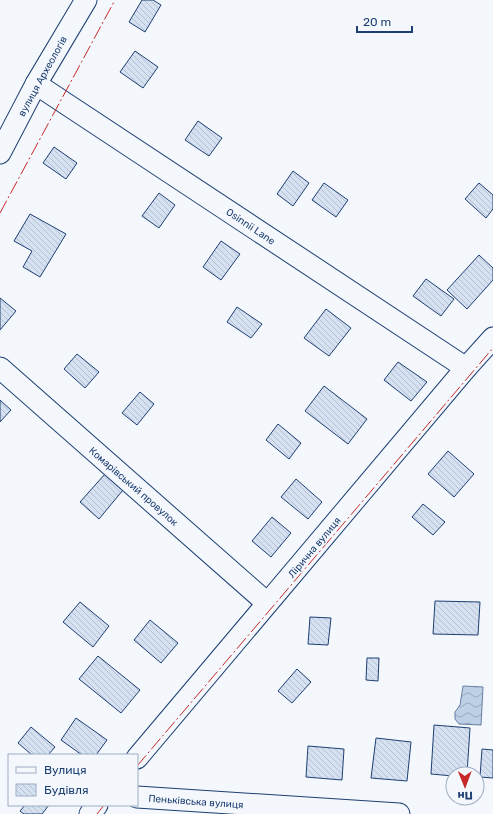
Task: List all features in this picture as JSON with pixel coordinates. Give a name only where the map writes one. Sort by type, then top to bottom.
[{"type":"street","name":"вулиця Археологів","points":[[0,153],[36,84],[86,0]]},
{"type":"street","name":"Osinnii Lane","points":[[36,84],[466,368]]},
{"type":"street","name":"Лірична вулиця","points":[[138,757],[493,338]]},
{"type":"street","name":"Комарівський провулок","points":[[0,368],[267,603]]},
{"type":"street","name":"Пеньківська вулиця","points":[[138,797],[399,814]]},
{"type":"street","points":[[90,814],[96,806]]},
{"type":"water","points":[[463,686],[483,687],[481,725],[459,724],[455,719],[455,712],[460,705]]},
{"type":"building","points":[[142,0],[153,0],[161,5],[145,32],[129,22]]},
{"type":"building","points":[[135,51],[158,67],[143,88],[120,72]]},
{"type":"building","points":[[198,121],[222,138],[209,156],[185,140]]},
{"type":"building","points":[[54,147],[77,163],[66,179],[43,163]]},
{"type":"building","points":[[293,171],[309,183],[293,206],[277,194]]},
{"type":"building","points":[[324,183],[348,200],[336,217],[312,200]]},
{"type":"building","points":[[479,183],[493,195],[493,209],[486,218],[465,199]]},
{"type":"building","points":[[159,193],[175,205],[159,228],[142,216]]},
{"type":"building","points":[[30,214],[66,234],[40,277],[23,267],[32,251],[14,241]]},
{"type":"building","points":[[221,241],[240,254],[221,280],[203,267]]},
{"type":"building","points":[[479,255],[493,268],[493,280],[467,309],[447,290]]},
{"type":"building","points":[[426,279],[454,299],[441,316],[413,296]]},
{"type":"building","points":[[0,298],[16,311],[0,330]]},
{"type":"building","points":[[237,307],[262,324],[251,338],[227,322]]},
{"type":"building","points":[[326,309],[351,328],[329,356],[304,338]]},
{"type":"building","points":[[77,354],[99,372],[85,388],[64,369]]},
{"type":"building","points":[[398,362],[427,382],[411,401],[384,380]]},
{"type":"building","points":[[324,386],[367,419],[348,444],[305,411]]},
{"type":"building","points":[[140,392],[154,404],[137,425],[122,413]]},
{"type":"building","points":[[0,400],[11,410],[0,422]]},
{"type":"building","points":[[278,424],[301,443],[289,459],[266,440]]},
{"type":"building","points":[[448,451],[474,474],[454,497],[428,474]]},
{"type":"building","points":[[105,474],[123,490],[99,519],[80,502]]},
{"type":"building","points":[[296,479],[322,502],[308,519],[281,497]]},
{"type":"building","points":[[423,504],[445,522],[433,535],[412,517]]},
{"type":"building","points":[[272,517],[291,533],[271,557],[252,541]]},
{"type":"building","points":[[435,601],[480,602],[478,635],[433,634]]},
{"type":"building","points":[[80,602],[109,626],[93,647],[63,622]]},
{"type":"building","points":[[310,617],[331,618],[328,645],[308,644]]},
{"type":"building","points":[[150,620],[178,643],[161,663],[134,640]]},
{"type":"building","points":[[98,656],[140,690],[121,713],[79,679]]},
{"type":"building","points":[[367,658],[379,658],[378,681],[366,680]]},
{"type":"building","points":[[297,669],[311,682],[292,703],[278,691]]},
{"type":"building","points":[[76,718],[107,740],[97,754],[81,754],[61,740]]},
{"type":"building","points":[[434,725],[470,728],[468,766],[445,766],[445,775],[431,774]]},
{"type":"building","points":[[31,727],[55,747],[49,754],[31,754],[18,743]]},
{"type":"building","points":[[376,738],[411,742],[407,781],[371,778]]},
{"type":"building","points":[[308,746],[344,749],[342,780],[306,777]]},
{"type":"building","points":[[482,749],[493,750],[493,778],[485,777],[485,766],[481,766]]},
{"type":"building","points":[[24,806],[48,806],[42,814],[24,814],[20,811]]},
{"type":"power","points":[[0,213],[115,0]]},
{"type":"power","points":[[138,765],[493,348]]},
{"type":"power","points":[[97,814],[103,806]]}]
